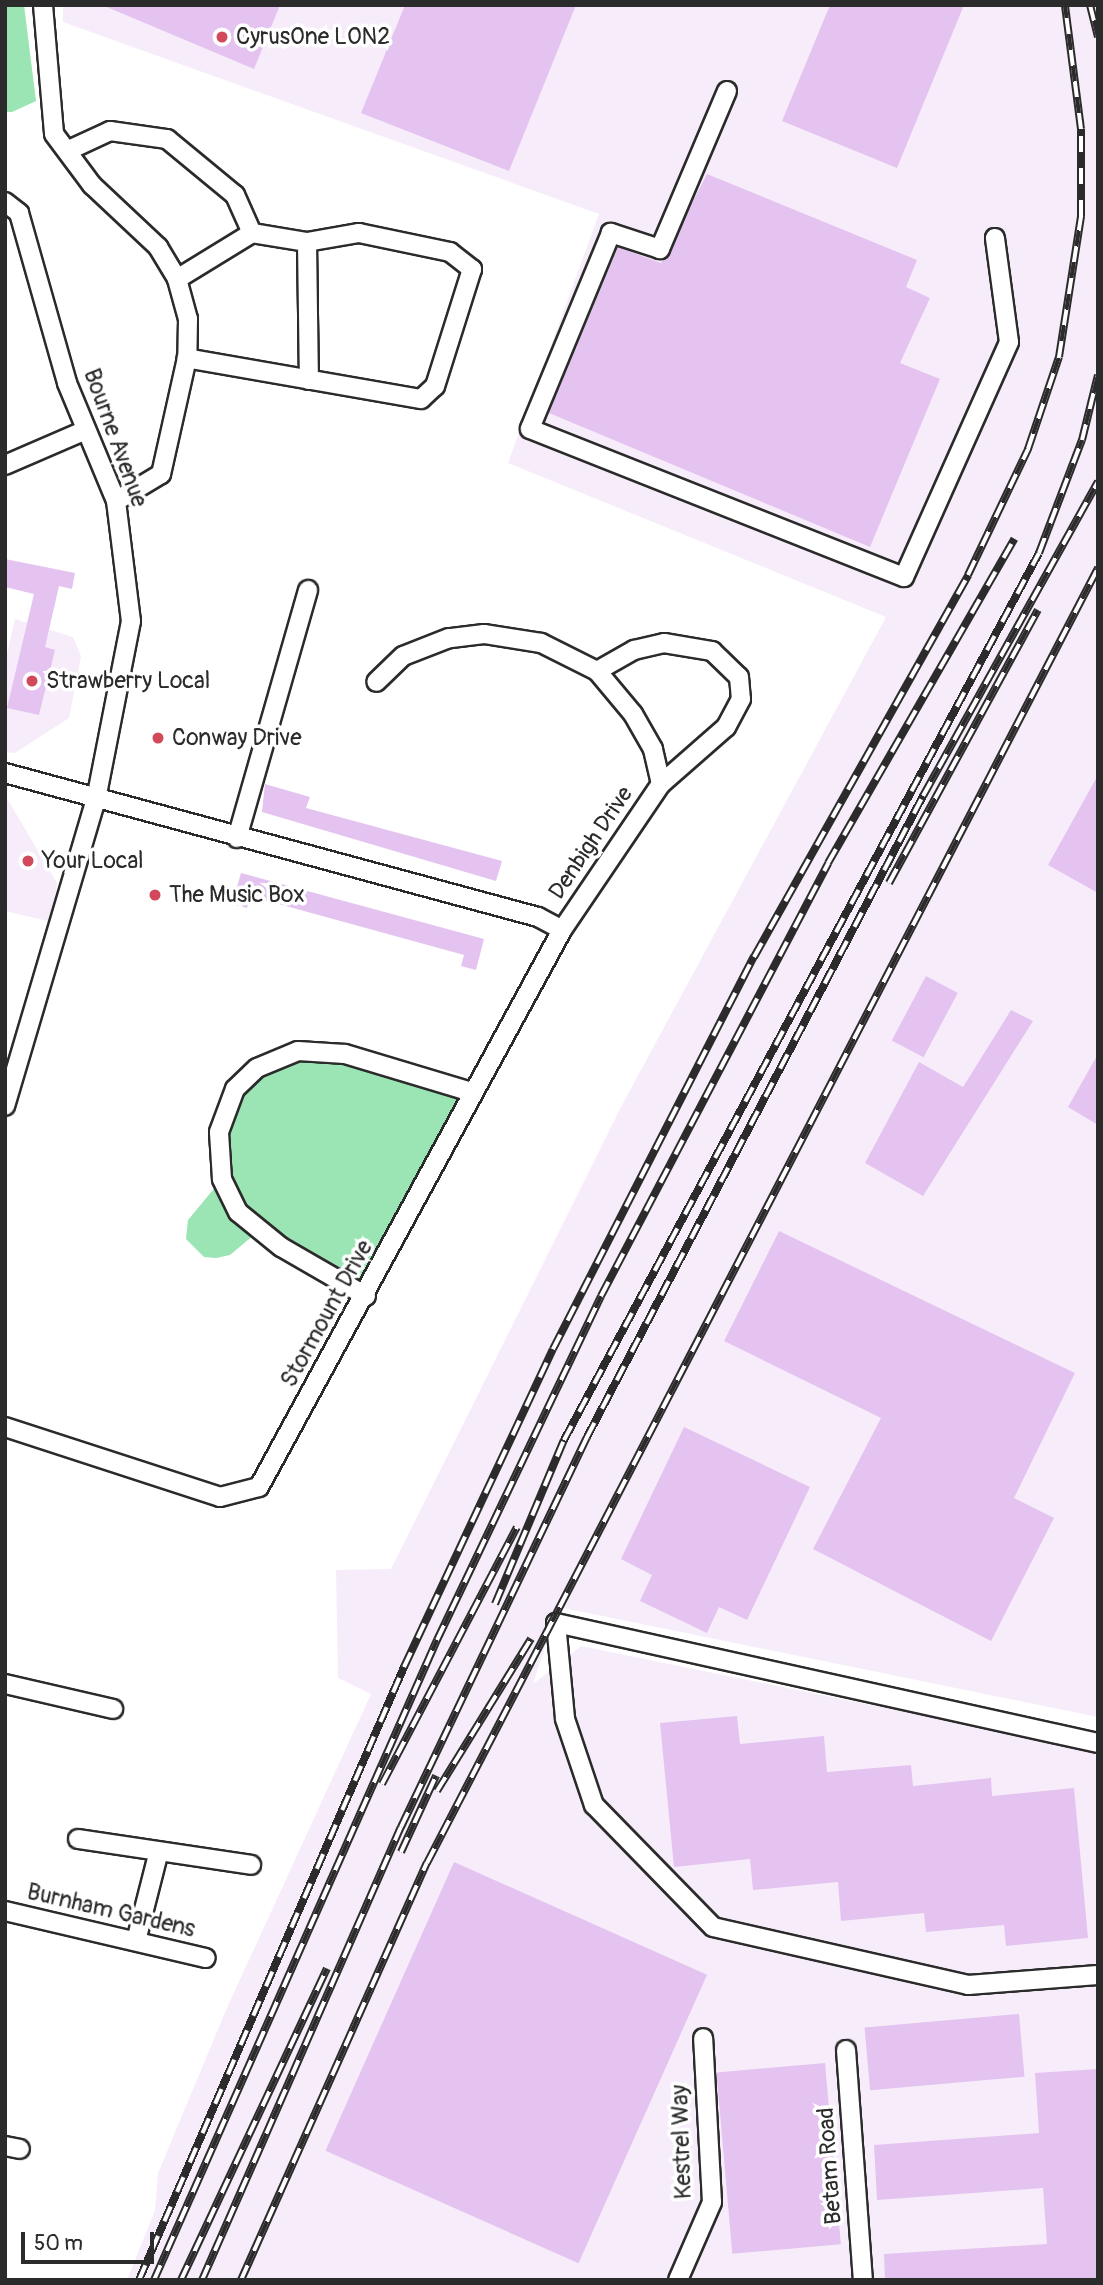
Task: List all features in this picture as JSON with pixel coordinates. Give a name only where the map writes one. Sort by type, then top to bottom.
[{"type":"street","points":[[43,5],[54,134],[69,150],[92,185],[135,218],[179,286],[187,358],[161,474],[116,501]]},
{"type":"street","points":[[727,91],[660,249],[611,233],[530,429],[904,577],[1009,342],[995,238]]},
{"type":"street","points":[[69,150],[110,131],[167,139],[235,195],[251,233]]},
{"type":"street","name":"Bourne Avenue","points":[[5,202],[19,213],[86,430],[116,501],[131,621],[96,799],[5,1106]]},
{"type":"street","points":[[179,286],[251,233],[307,242],[359,233],[450,252],[472,269],[435,386],[421,399],[187,358]]},
{"type":"street","points":[[307,242],[309,380]]},
{"type":"street","points":[[5,465],[86,430]]},
{"type":"street","points":[[237,838],[308,590]]},
{"type":"street","name":"Denbigh Drive","points":[[376,682],[403,656],[449,638],[484,634],[541,643],[597,671],[633,714],[653,748],[661,784]]},
{"type":"street","name":"Denbigh Drive","points":[[562,930],[661,784],[726,727],[741,699],[739,677],[712,651],[664,643],[634,650],[597,671]]},
{"type":"street","points":[[5,773],[237,838],[538,917],[562,930]]},
{"type":"street","name":"Stormount Drive","points":[[5,1427],[220,1497],[259,1487],[366,1296],[472,1092],[562,930]]},
{"type":"street","points":[[366,1296],[281,1247],[238,1212],[222,1179],[219,1132],[235,1088],[257,1068],[298,1051],[345,1054],[472,1092]]},
{"type":"street","points":[[1098,1743],[556,1623],[565,1718],[594,1805],[713,1927],[968,1985],[1098,1975]]},
{"type":"street","points":[[5,1684],[113,1709]]},
{"type":"street","points":[[78,1839],[158,1855],[179,1849],[251,1865]]},
{"type":"street","points":[[136,1941],[158,1855]]},
{"type":"street","name":"Burnham Gardens","points":[[5,1911],[206,1958]]},
{"type":"street","name":"Kestrel Way","points":[[678,2280],[712,2202],[703,2038]]},
{"type":"street","name":"Betam Road","points":[[846,2050],[863,2280]]},
{"type":"shaded area","points":[[63,5],[1098,5],[1098,1717],[558,1607],[533,1684],[581,1646],[1092,1750],[1098,1760],[1098,2280],[127,2280],[155,2210],[158,2173],[226,2010],[371,1694],[338,1678],[336,1570],[391,1569],[622,1105],[886,617],[508,463],[599,214],[63,22]]},
{"type":"shaded area","points":[[15,619],[73,637],[81,656],[69,718],[15,753],[5,752],[5,662]]},
{"type":"shaded area","points":[[5,795],[57,883],[52,922],[5,911]]},
{"type":"green space","points":[[5,5],[24,5],[36,101],[12,112],[5,112]]},
{"type":"green space","points":[[298,1051],[472,1092],[366,1296],[260,1230],[230,1255],[216,1258],[204,1257],[186,1239],[188,1220],[222,1179],[219,1132],[235,1089]]},
{"type":"building","name":"CyrusOne LON2","points":[[102,5],[280,5],[254,69]]},
{"type":"building","points":[[405,5],[576,5],[509,171],[361,113]]},
{"type":"building","points":[[830,5],[964,5],[897,168],[782,121]]},
{"type":"building","points":[[707,174],[917,260],[906,287],[930,298],[900,363],[940,379],[870,547],[549,413],[618,247],[661,263]]},
{"type":"building","points":[[5,559],[75,573],[72,589],[59,586],[45,647],[55,650],[39,715],[7,708],[34,594],[5,587]]},
{"type":"building","points":[[1098,775],[1098,893],[1048,865]]},
{"type":"building","points":[[265,784],[310,797],[306,808],[502,861],[496,881],[262,812]]},
{"type":"building","points":[[241,873],[484,939],[476,970],[461,966],[464,955],[275,903],[250,897],[247,908],[232,904]]},
{"type":"building","points":[[926,976],[958,993],[924,1057],[892,1040]]},
{"type":"building","points":[[1011,1010],[1033,1021],[923,1196],[865,1163],[919,1062],[963,1087]]},
{"type":"building","points":[[1098,1054],[1098,1125],[1068,1107]]},
{"type":"building","points":[[779,1231],[1075,1373],[1014,1498],[1054,1518],[991,1641],[813,1549],[881,1418],[724,1341]]},
{"type":"building","points":[[684,1427],[810,1487],[747,1620],[719,1607],[707,1633],[640,1601],[652,1575],[621,1559]]},
{"type":"building","points":[[737,1716],[740,1744],[824,1736],[827,1772],[911,1765],[913,1786],[991,1778],[992,1796],[1074,1788],[1088,1938],[1006,1946],[1004,1925],[926,1932],[924,1913],[841,1921],[838,1882],[753,1890],[750,1859],[674,1867],[660,1723]]},
{"type":"building","points":[[454,1862],[707,1975],[579,2263],[325,2151]]},
{"type":"building","points":[[1019,2014],[1024,2077],[870,2090],[865,2028]]},
{"type":"building","points":[[825,2063],[841,2244],[732,2254],[716,2072]]},
{"type":"building","points":[[1098,2069],[1098,2280],[885,2280],[884,2254],[1047,2244],[1043,2188],[877,2200],[874,2145],[1039,2133],[1035,2073]]},
{"type":"railway","points":[[139,2280],[404,1667],[553,1349],[754,957],[968,575],[1028,449],[1059,357],[1081,216],[1081,129],[1065,5]]},
{"type":"railway","points":[[1090,5],[1098,37]]},
{"type":"railway","points":[[495,1604],[564,1440],[1039,553],[1082,440],[1098,375]]},
{"type":"railway","points":[[202,2280],[401,1827],[587,1437],[923,796],[1098,481]]},
{"type":"railway","points":[[154,2280],[437,1640],[601,1296],[828,863],[1014,539]]},
{"type":"railway","points":[[241,2280],[427,1863],[1098,568]]},
{"type":"railway","points":[[889,883],[1038,610]]},
{"type":"railway","points":[[382,1784],[517,1527]]},
{"type":"railway","points":[[437,1791],[531,1639]]},
{"type":"railway","points":[[401,1852],[436,1776]]},
{"type":"railway","points":[[181,2280],[327,1969]]},
{"type":"place","name":"CyrusOne LON2","points":[[222,37]]},
{"type":"place","name":"Strawberry Local","points":[[32,681]]},
{"type":"place","name":"Conway Drive","points":[[158,738]]},
{"type":"place","name":"Your Local","points":[[28,861]]},
{"type":"place","name":"The Music Box","points":[[155,895]]}]
